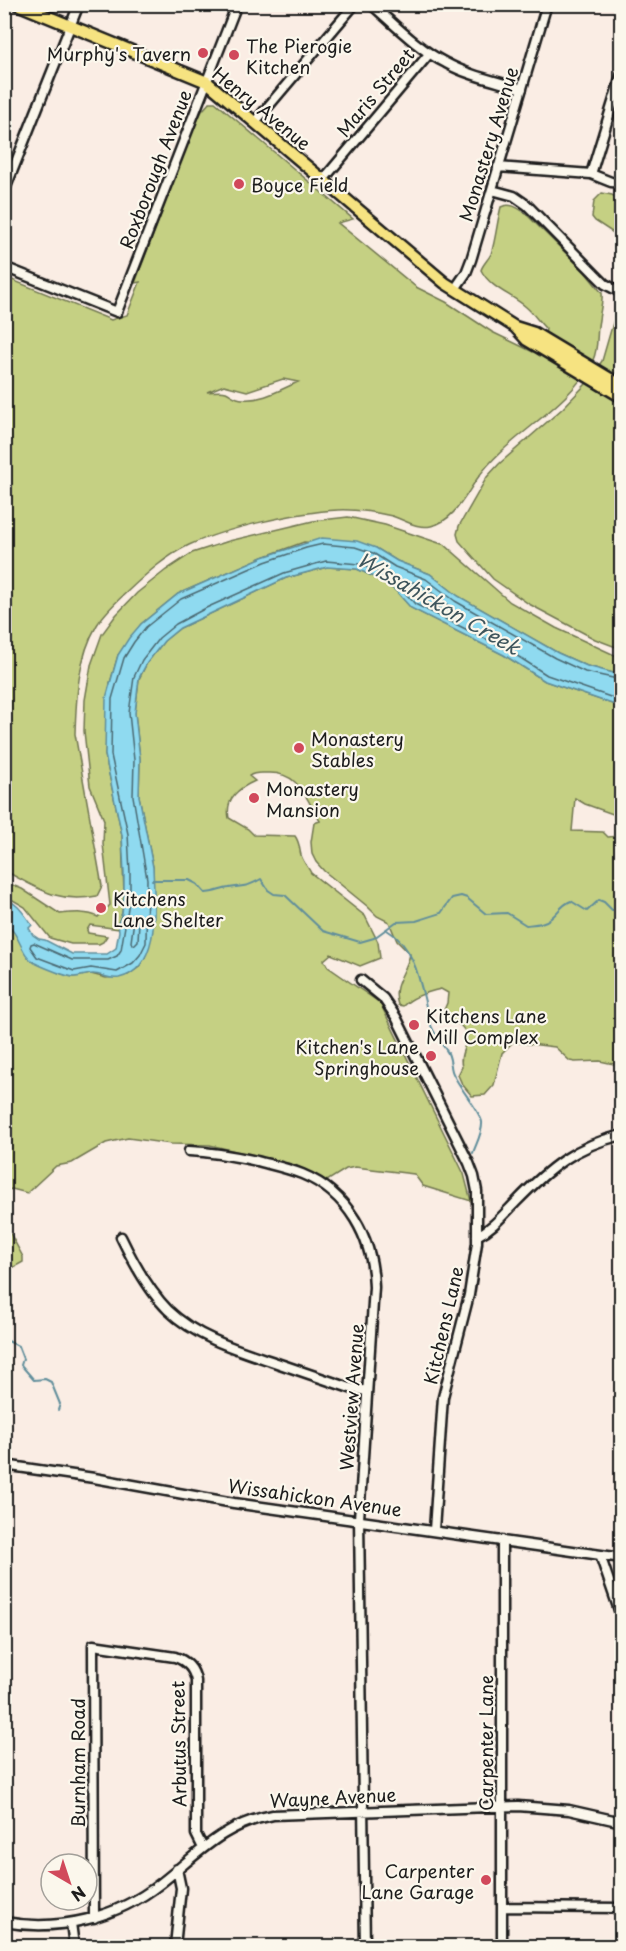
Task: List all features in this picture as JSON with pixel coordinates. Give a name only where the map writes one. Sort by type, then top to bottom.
[{"type":"main road","name":"Henry Avenue","points":[[17,4],[207,82],[431,272],[515,327],[621,386]]},
{"type":"main road","name":"Henry Avenue","points":[[530,336],[621,398]]},
{"type":"street","points":[[4,192],[79,4]]},
{"type":"street","name":"Roxborough Avenue","points":[[4,267],[117,312],[237,4]]},
{"type":"street","points":[[255,122],[355,4]]},
{"type":"street","points":[[371,4],[429,54],[459,70],[522,89]]},
{"type":"street","name":"Monastery Avenue","points":[[455,289],[468,268],[547,4]]},
{"type":"street","name":"Maris Street","points":[[323,180],[429,54]]},
{"type":"street","points":[[591,174],[621,73]]},
{"type":"street","points":[[498,167],[591,174],[621,183]]},
{"type":"street","points":[[492,190],[514,196],[527,205],[605,284],[621,293]]},
{"type":"street","name":"Kitchens Lane","points":[[361,980],[383,998],[396,1017],[469,1163],[477,1191],[477,1236],[472,1283],[443,1397],[434,1530]]},
{"type":"street","points":[[477,1236],[491,1227],[559,1162],[587,1146],[621,1135]]},
{"type":"street","name":"Westview Avenue","points":[[189,1151],[224,1154],[301,1173],[330,1191],[348,1208],[365,1238],[373,1271],[374,1294],[359,1520],[365,1947]]},
{"type":"street","points":[[121,1237],[159,1299],[173,1314],[193,1329],[239,1350],[350,1388],[367,1391]]},
{"type":"street","name":"Wissahickon Avenue","points":[[4,1465],[103,1479],[234,1503],[621,1558]]},
{"type":"street","name":"Carpenter Lane","points":[[502,1540],[502,1947]]},
{"type":"street","points":[[600,1555],[621,1619]]},
{"type":"street","name":"Arbutus Street","points":[[93,1645],[175,1657],[186,1662],[193,1670],[196,1682],[196,1834],[203,1848]]},
{"type":"street","name":"Burnham Road","points":[[93,1645],[94,1918]]},
{"type":"street","name":"Wayne Avenue","points":[[4,1922],[35,1925],[71,1923],[118,1909],[139,1898],[238,1824],[261,1817],[285,1814],[532,1806],[569,1810],[621,1822]]},
{"type":"street","points":[[175,1947],[181,1888],[177,1869]]},
{"type":"street","points":[[502,1907],[621,1908]]},
{"type":"street","points":[[71,1923],[74,1947]]},
{"type":"green space","points":[[210,102],[215,102],[353,219],[338,223],[416,287],[446,302],[492,332],[533,352],[546,329],[526,307],[490,282],[481,270],[491,254],[501,207],[511,205],[520,209],[585,272],[602,293],[596,350],[582,378],[569,393],[490,463],[458,507],[439,523],[426,527],[392,516],[345,510],[321,511],[242,527],[204,539],[172,554],[111,607],[97,625],[86,650],[79,678],[75,720],[75,734],[102,886],[97,896],[70,898],[48,893],[5,871],[5,277],[111,320],[127,315],[140,282],[135,283],[193,129],[202,111]],"holes":[[[283,379],[298,382],[272,394],[250,399],[238,398],[224,391],[207,392],[224,385],[247,391]]]},
{"type":"green space","points":[[602,193],[621,200],[621,238],[592,217],[594,201]]},
{"type":"green space","points":[[621,312],[621,649],[595,639],[529,604],[493,579],[459,541],[457,534],[459,526],[487,477],[585,385],[602,361],[615,316]]},
{"type":"green space","points":[[348,517],[385,525],[445,545],[510,602],[556,628],[621,658],[621,675],[587,666],[558,653],[458,596],[430,574],[397,561],[376,548],[304,542],[178,594],[141,624],[118,655],[110,683],[105,755],[122,835],[124,895],[122,913],[118,923],[120,929],[90,925],[88,933],[107,936],[99,944],[71,944],[50,938],[25,907],[13,900],[5,900],[5,882],[22,889],[60,914],[84,913],[98,917],[110,905],[103,844],[104,820],[90,786],[84,731],[85,700],[91,665],[102,634],[137,593],[192,553],[229,541],[313,521]]},
{"type":"green space","points":[[327,567],[357,569],[379,579],[396,591],[411,608],[504,655],[545,681],[621,707],[621,817],[575,798],[572,831],[603,832],[608,837],[620,836],[621,832],[622,1061],[618,1065],[600,1061],[575,1062],[570,1061],[555,1047],[513,1042],[502,1053],[494,1085],[485,1095],[472,1096],[458,1075],[462,1067],[461,1057],[467,1038],[462,1027],[449,1018],[444,1010],[448,993],[441,989],[436,990],[416,997],[403,1006],[398,1005],[396,991],[410,954],[397,941],[389,922],[377,916],[316,862],[312,854],[311,842],[314,823],[320,821],[300,787],[287,776],[255,773],[249,776],[255,781],[231,799],[229,818],[254,835],[295,836],[302,858],[311,873],[365,916],[378,942],[380,958],[360,966],[331,954],[324,960],[328,967],[380,1003],[464,1174],[471,1201],[423,1186],[414,1174],[355,1167],[346,1169],[327,1181],[295,1165],[210,1145],[171,1144],[128,1138],[106,1143],[72,1163],[56,1166],[27,1193],[8,1190],[5,1199],[5,924],[15,933],[28,957],[59,973],[73,977],[91,974],[106,978],[128,975],[138,968],[145,958],[153,909],[153,867],[139,796],[140,759],[135,713],[139,679],[147,663],[164,641],[180,628],[286,578]]},
{"type":"green space","points":[[4,1222],[23,1257],[23,1262],[14,1267],[5,1265]]},
{"type":"water","name":"Wissahickon Creek","points":[[322,538],[357,541],[376,548],[397,561],[430,574],[458,596],[558,653],[587,666],[621,675],[621,707],[545,681],[504,655],[411,608],[396,591],[379,579],[357,569],[327,567],[286,578],[180,628],[164,641],[139,678],[135,713],[140,759],[139,796],[153,867],[154,897],[153,931],[143,961],[133,972],[119,978],[93,974],[71,977],[35,963],[26,955],[14,932],[5,924],[5,900],[13,903],[24,913],[32,925],[29,928],[33,935],[72,954],[107,954],[116,948],[124,895],[124,873],[122,835],[105,755],[106,698],[118,655],[129,638],[141,624],[178,594],[263,557]]},
{"type":"waterway","name":"Kitchens Lane","points":[[152,880],[189,880],[197,884],[205,893],[248,885],[261,879],[268,890],[274,894],[285,895],[323,931],[360,942],[374,938],[396,922],[416,921],[441,913],[452,898],[461,896],[467,898],[486,914],[507,913],[526,925],[548,920],[571,901],[587,911],[599,900],[612,910],[622,910]]},
{"type":"waterway","points":[[387,930],[406,948],[412,959],[433,1029],[449,1055],[454,1076],[482,1122],[473,1153]]},
{"type":"waterway","points":[[4,1339],[18,1346],[23,1359],[21,1365],[34,1380],[45,1379],[51,1382],[60,1404],[58,1410]]},
{"type":"place","name":"Murphy's Tavern","points":[[203,53]]},
{"type":"place","name":"The Pierogie Kitchen","points":[[234,55]]},
{"type":"place","name":"Boyce Field","points":[[239,184]]},
{"type":"place","name":"Monastery Stables","points":[[299,748]]},
{"type":"place","name":"Monastery Mansion","points":[[254,798]]},
{"type":"place","name":"Kitchens Lane Shelter","points":[[101,908]]},
{"type":"place","name":"Kitchens Lane Mill Complex","points":[[414,1025]]},
{"type":"place","name":"Kitchen's Lane Springhouse","points":[[431,1056]]},
{"type":"place","name":"Carpenter Lane Garage","points":[[486,1880]]}]
